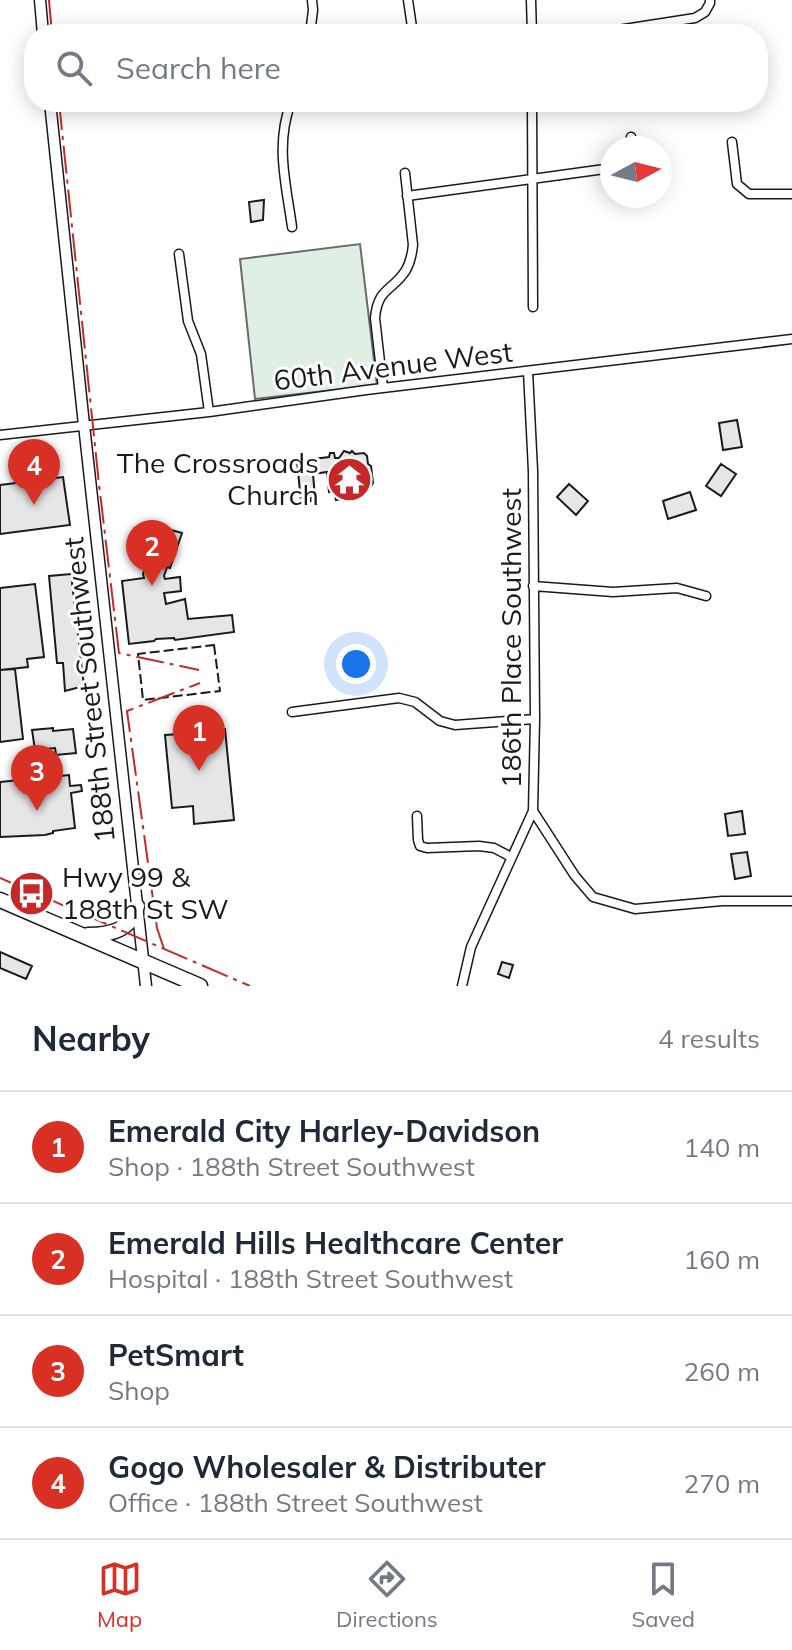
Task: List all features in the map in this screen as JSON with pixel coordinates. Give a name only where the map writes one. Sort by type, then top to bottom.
[{"type":"highway","points":[[0,900],[200,986]]},
{"type":"highway","points":[[83,935],[123,929],[134,916],[137,906]]},
{"type":"street","points":[[40,0],[42,24]]},
{"type":"street","points":[[311,24],[312,0]]},
{"type":"street","points":[[408,0],[412,24]]},
{"type":"street","points":[[531,0],[532,24]]},
{"type":"street","points":[[656,24],[695,18],[705,12],[710,2]]},
{"type":"street","name":"188th Street Southwest","points":[[51,112],[146,986]]},
{"type":"street","points":[[288,112],[282,155],[292,227]]},
{"type":"street","points":[[532,112],[533,307]]},
{"type":"street","points":[[732,142],[737,184],[749,194],[792,194]]},
{"type":"street","points":[[407,196],[600,170]]},
{"type":"street","points":[[383,388],[376,307],[379,297],[404,273],[413,245],[405,173]]},
{"type":"street","points":[[179,254],[188,321],[201,354],[209,412]]},
{"type":"street","name":"60th Avenue West","points":[[0,435],[792,339]]},
{"type":"street","name":"186th Place Southwest","points":[[462,986],[471,947],[533,811],[533,471],[528,371]]},
{"type":"street","points":[[533,586],[613,592],[677,588],[706,596]]},
{"type":"street","points":[[292,712],[399,698],[415,702],[440,721],[455,725],[535,719]]},
{"type":"street","points":[[533,811],[575,876],[593,897],[635,909],[722,901],[792,901]]},
{"type":"street","points":[[417,816],[420,846],[479,846],[494,848],[511,857]]},
{"type":"green space","points":[[360,244],[377,385],[255,399],[240,259]]},
{"type":"building","points":[[264,200],[263,220],[251,222],[249,202]]},
{"type":"building","points":[[737,420],[742,447],[723,450],[719,423]]},
{"type":"building","name":"The Crossroads Church","points":[[344,451],[367,456],[373,483],[365,494],[348,499],[343,491],[340,492],[341,499],[336,500],[334,491],[329,492],[327,472],[313,474],[315,497],[311,501],[301,502],[297,461],[329,457],[330,453],[339,458]]},
{"type":"building","points":[[721,464],[736,474],[721,496],[706,486]]},
{"type":"building","points":[[63,477],[70,525],[0,534],[0,485]]},
{"type":"building","points":[[569,484],[588,501],[576,515],[557,497]]},
{"type":"building","points":[[690,492],[696,510],[668,519],[663,501]]},
{"type":"building","points":[[164,528],[182,533],[170,568],[167,567],[164,576],[165,579],[180,577],[181,591],[164,593],[166,604],[185,599],[188,619],[232,615],[234,632],[129,644],[122,581],[144,578],[158,531],[162,532]]},
{"type":"building","points":[[71,574],[84,686],[65,691],[63,663],[57,663],[49,576]]},
{"type":"building","points":[[35,584],[44,657],[27,659],[28,667],[0,670],[0,588]]},
{"type":"building","points":[[15,669],[23,739],[0,742],[0,670]]},
{"type":"building","points":[[215,713],[217,730],[225,729],[234,820],[194,824],[193,806],[172,808],[165,735],[181,734],[179,717]]},
{"type":"building","points":[[53,728],[53,731],[73,729],[76,753],[56,755],[55,748],[35,750],[32,730]]},
{"type":"building","points":[[69,775],[70,786],[81,785],[82,791],[71,793],[75,828],[45,835],[0,837],[0,782]]},
{"type":"building","points":[[742,811],[745,834],[728,836],[725,814]]},
{"type":"building","points":[[747,852],[751,876],[735,879],[731,854]]},
{"type":"building","points":[[0,952],[32,966],[26,979],[0,968]]},
{"type":"building","points":[[502,962],[513,965],[509,978],[498,974]]},
{"type":"fence","points":[[214,645],[220,691],[143,700],[138,654],[214,645]]},
{"type":"power","points":[[49,0],[51,24]]},
{"type":"power","points":[[60,112],[119,653],[199,670]]},
{"type":"power","points":[[164,949],[157,928],[127,711],[200,683]]},
{"type":"power","points":[[0,878],[250,986]]},
{"type":"place","name":"The Crossroads Church","points":[[350,479]]},
{"type":"place","name":"Gogo Wholesaler & Distributer","points":[[34,505]]},
{"type":"place","name":"Emerald Hills Healthcare Center","points":[[152,586]]},
{"type":"place","name":"Emerald City Harley-Davidson","points":[[199,771]]},
{"type":"place","name":"PetSmart","points":[[37,811]]},
{"type":"place","name":"Hwy 99 & 188th St SW","points":[[31,893]]}]
